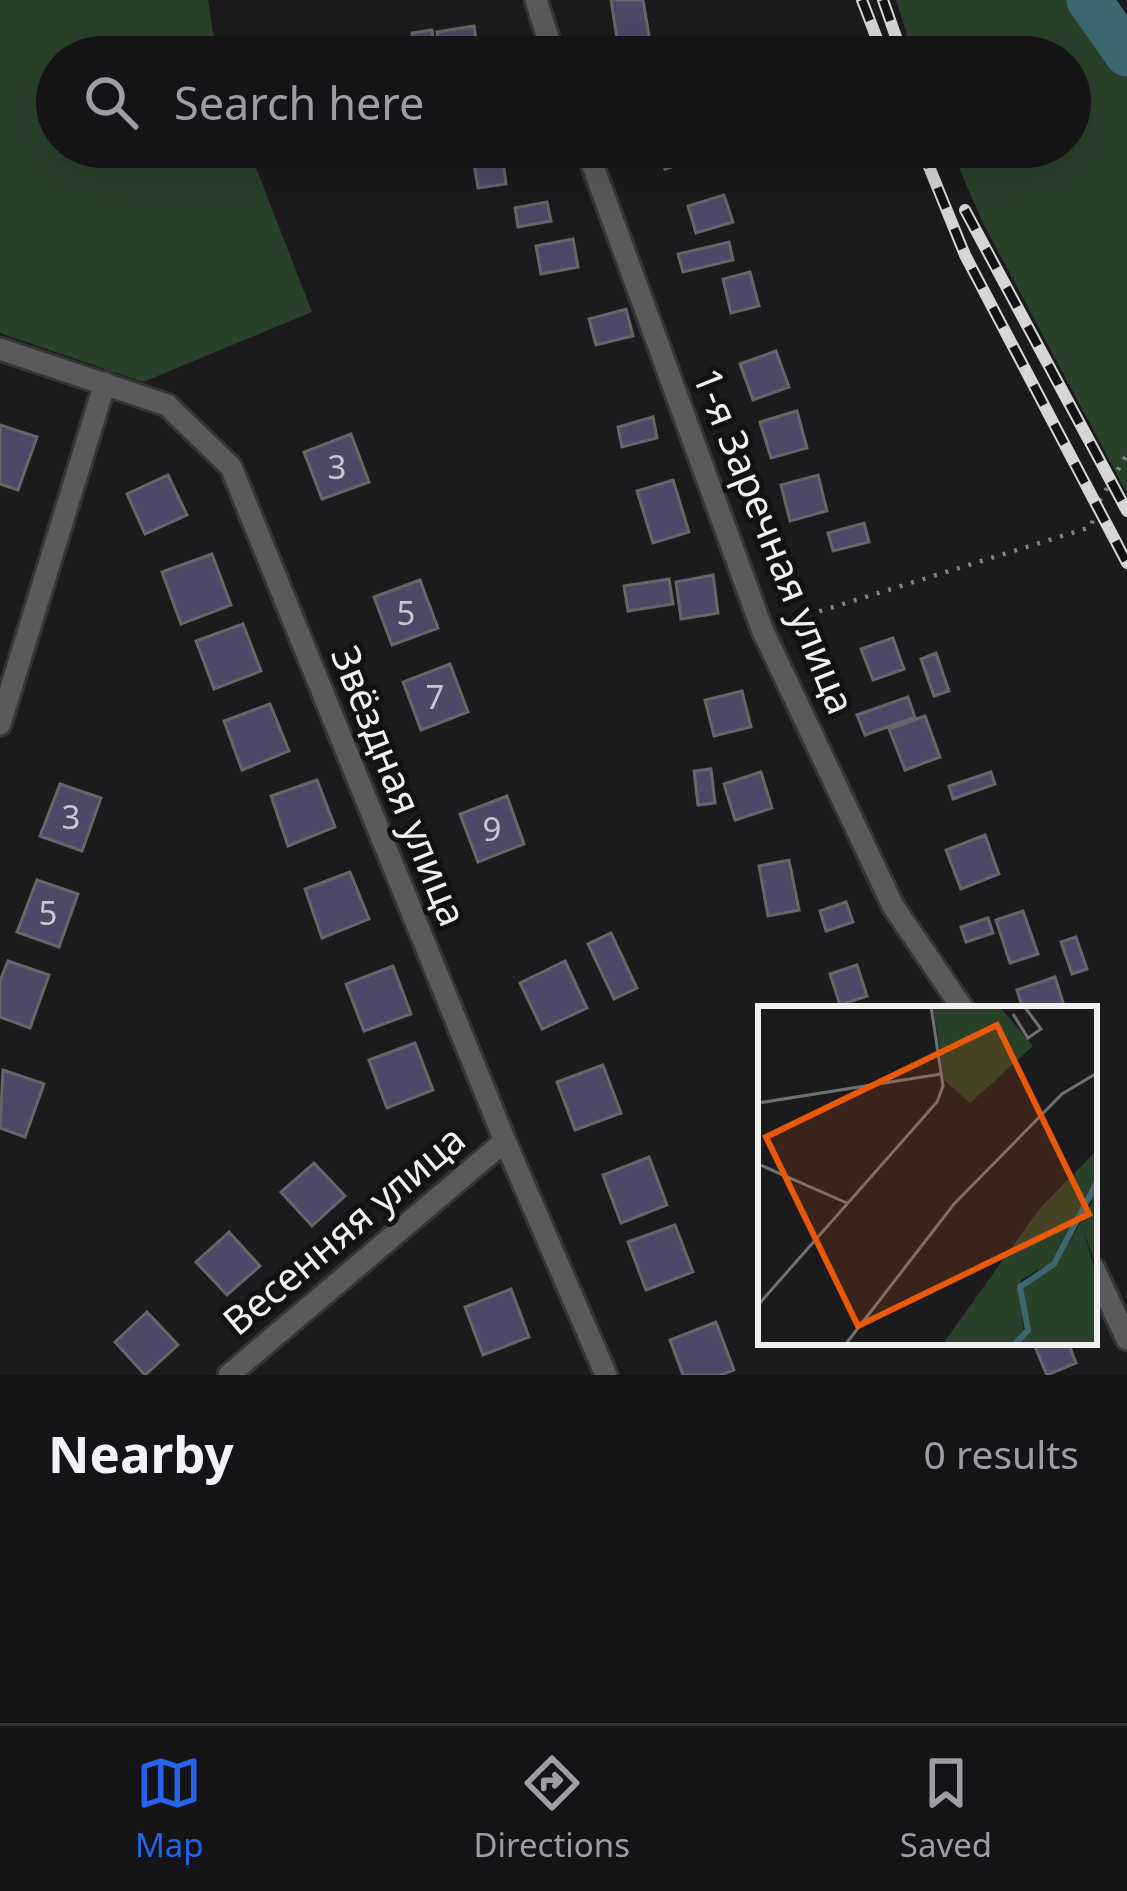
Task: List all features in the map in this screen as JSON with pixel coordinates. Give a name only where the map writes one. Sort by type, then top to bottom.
[{"type":"street","points":[[536,0],[547,36]]},
{"type":"street","name":"1-я Заречная улица","points":[[594,168],[762,629],[893,906],[961,1006]]},
{"type":"street","name":"Звёздная улица","points":[[0,350],[167,405],[231,467],[606,1375]]},
{"type":"street","points":[[0,724],[105,383]]},
{"type":"street","name":"Весенняя улица","points":[[229,1375],[506,1141]]},
{"type":"street","points":[[1097,1275],[1127,1339]]},
{"type":"path","points":[[762,629],[1091,527],[1096,507],[1127,454]]},
{"type":"green space","points":[[0,0],[208,0],[214,36],[36,36],[36,168],[256,168],[312,312],[143,382],[0,333]]},
{"type":"green space","points":[[896,0],[1071,0],[1127,77],[1127,493],[983,223],[959,168],[1091,168],[1091,36],[907,36]]},
{"type":"building","points":[[611,0],[643,0],[649,36],[617,36]]},
{"type":"building","points":[[474,26],[476,36],[438,36],[437,32]]},
{"type":"building","points":[[432,30],[433,36],[412,36]]},
{"type":"building","points":[[475,168],[504,168],[506,184],[478,188]]},
{"type":"building","points":[[724,195],[733,222],[696,233],[688,206]]},
{"type":"building","points":[[547,202],[551,221],[518,227],[515,208]]},
{"type":"building","points":[[573,239],[578,267],[541,274],[536,246]]},
{"type":"building","points":[[729,242],[733,260],[683,272],[678,254]]},
{"type":"building","points":[[750,272],[759,306],[731,313],[723,279]]},
{"type":"building","points":[[626,309],[633,336],[596,345],[589,319]]},
{"type":"building","points":[[776,351],[789,387],[753,400],[740,364]]},
{"type":"building","points":[[797,411],[807,448],[771,458],[760,422]]},
{"type":"building","points":[[653,417],[657,438],[622,447],[618,427]]},
{"type":"building","points":[[0,425],[37,437],[18,490],[0,484]]},
{"type":"building","points":[[351,434],[369,482],[322,499],[304,452]]},
{"type":"building","points":[[168,475],[187,515],[145,534],[127,494]]},
{"type":"building","points":[[818,475],[827,511],[790,521],[781,485]]},
{"type":"building","points":[[673,480],[689,532],[653,543],[637,491]]},
{"type":"building","points":[[864,523],[869,542],[833,551],[828,533]]},
{"type":"building","points":[[212,554],[231,605],[181,624],[162,572]]},
{"type":"building","points":[[713,575],[718,613],[681,619],[676,582]]},
{"type":"building","points":[[669,579],[673,604],[628,611],[624,586]]},
{"type":"building","points":[[420,580],[438,628],[392,645],[374,597]]},
{"type":"building","points":[[243,624],[261,671],[214,689],[196,641]]},
{"type":"building","points":[[893,638],[904,669],[873,680],[861,649]]},
{"type":"building","points":[[936,653],[949,691],[934,696],[921,659]]},
{"type":"building","points":[[450,664],[468,712],[421,730],[403,682]]},
{"type":"building","points":[[742,691],[751,727],[714,736],[705,700]]},
{"type":"building","points":[[908,697],[915,717],[865,735],[857,715]]},
{"type":"building","points":[[270,704],[289,751],[242,770],[224,721]]},
{"type":"building","points":[[925,716],[940,757],[905,770],[889,729]]},
{"type":"building","points":[[711,769],[715,803],[698,805],[694,771]]},
{"type":"building","points":[[761,772],[772,808],[735,820],[724,784]]},
{"type":"building","points":[[991,772],[995,784],[953,799],[949,786]]},
{"type":"building","points":[[317,780],[335,827],[288,846],[271,796]]},
{"type":"building","points":[[60,784],[101,798],[82,851],[40,836]]},
{"type":"building","points":[[507,796],[524,844],[478,862],[460,814]]},
{"type":"building","points":[[985,835],[999,874],[961,889],[946,850]]},
{"type":"building","points":[[789,860],[799,910],[768,916],[759,866]]},
{"type":"building","points":[[350,872],[369,919],[322,938],[305,889]]},
{"type":"building","points":[[37,880],[78,894],[59,947],[17,932]]},
{"type":"building","points":[[846,902],[853,922],[826,931],[820,911]]},
{"type":"building","points":[[1023,911],[1038,954],[1010,963],[996,920]]},
{"type":"building","points":[[988,918],[993,933],[966,942],[961,927]]},
{"type":"building","points":[[611,933],[637,988],[614,999],[588,944]]},
{"type":"building","points":[[1076,937],[1087,969],[1072,974],[1061,942]]},
{"type":"building","points":[[8,961],[49,975],[30,1028],[0,1017],[0,981]]},
{"type":"building","points":[[565,961],[587,1008],[542,1029],[520,983]]},
{"type":"building","points":[[857,965],[867,996],[840,1005],[830,974]]},
{"type":"building","points":[[393,966],[411,1014],[364,1031],[346,984]]},
{"type":"building","points":[[1055,977],[1064,1006],[1022,1006],[1017,990]]},
{"type":"building","points":[[415,1043],[433,1090],[387,1108],[369,1060]]},
{"type":"building","points":[[603,1065],[621,1113],[575,1130],[557,1082]]},
{"type":"building","points":[[3,1070],[44,1084],[25,1137],[0,1128]]},
{"type":"building","points":[[649,1157],[667,1205],[621,1223],[603,1175]]},
{"type":"building","points":[[314,1163],[345,1196],[312,1226],[281,1192]]},
{"type":"building","points":[[675,1225],[693,1272],[646,1290],[628,1242]]},
{"type":"building","points":[[229,1232],[260,1266],[227,1295],[196,1262]]},
{"type":"building","points":[[511,1289],[529,1337],[483,1355],[465,1307]]},
{"type":"building","points":[[147,1312],[178,1345],[145,1375],[115,1342]]},
{"type":"building","points":[[716,1322],[734,1370],[721,1375],[683,1375],[670,1340]]},
{"type":"building","points":[[1034,1345],[1069,1345],[1076,1363],[1047,1375]]},
{"type":"waterway","points":[[1089,0],[1127,54]]},
{"type":"railway","points":[[862,0],[876,36]]},
{"type":"railway","points":[[883,0],[896,36]]},
{"type":"railway","points":[[930,168],[965,255],[1127,563]]},
{"type":"railway","points":[[965,210],[1127,511]]}]
